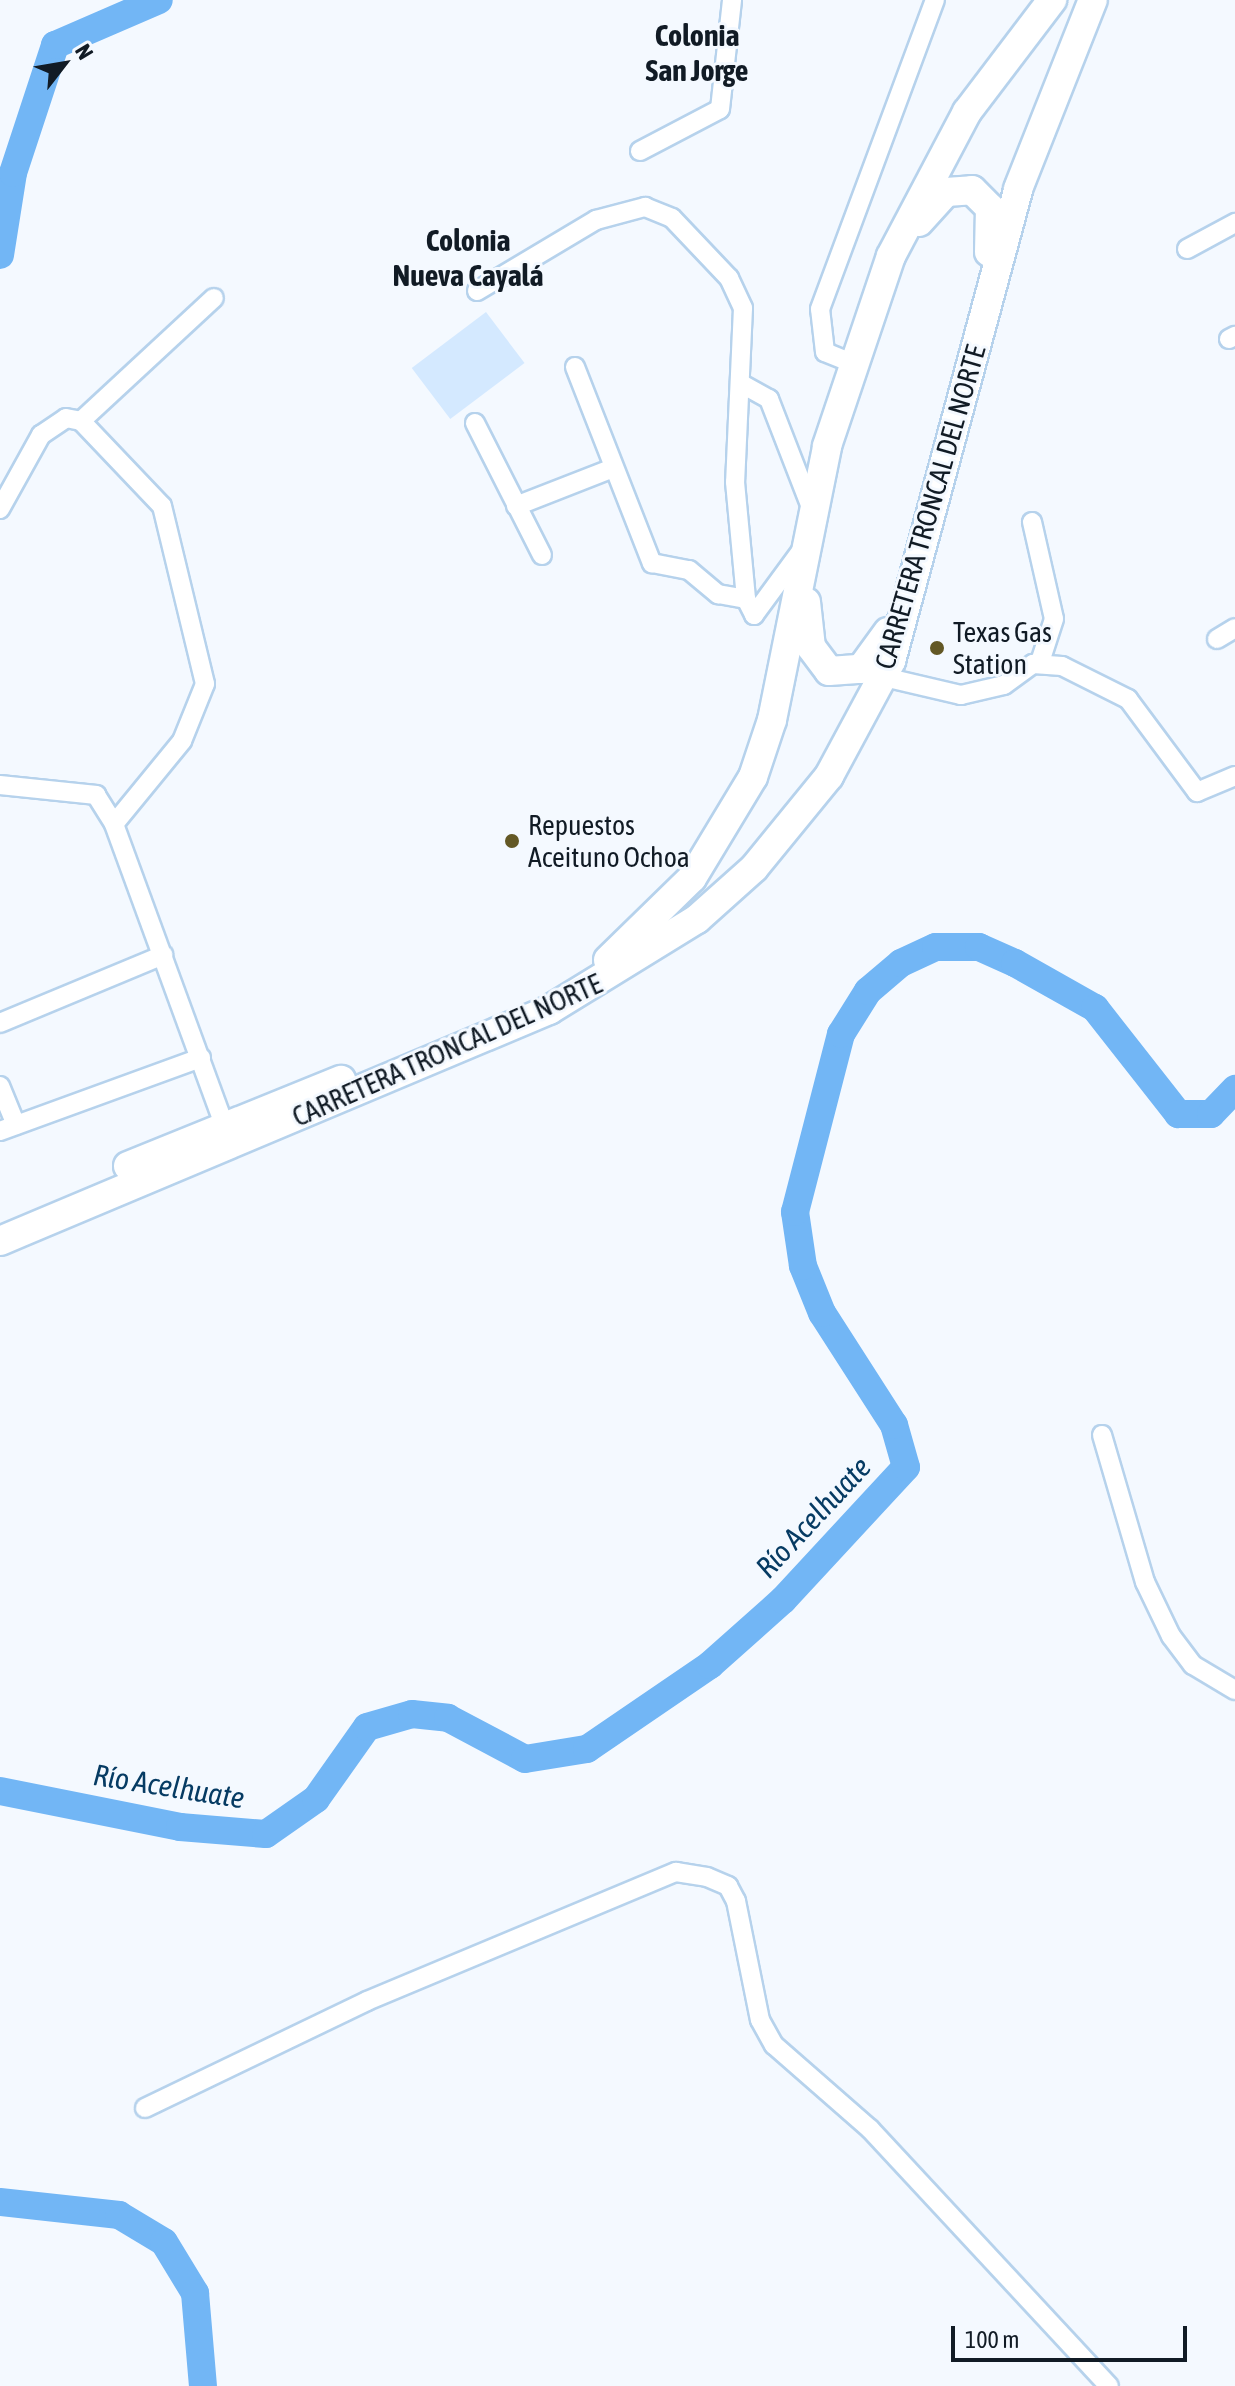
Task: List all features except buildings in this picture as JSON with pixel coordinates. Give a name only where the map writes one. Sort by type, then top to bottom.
[{"type":"main road","name":"CARRETERA TRONCAL DEL NORTE","points":[[0,1221],[224,1125],[562,988],[634,939],[708,857],[753,777],[832,431],[852,363],[891,256],[967,112],[1052,0]]},
{"type":"main road","name":"CARRETERA TRONCAL DEL NORTE","points":[[0,1241],[395,1078],[549,1010],[629,964],[697,919],[764,857],[829,776],[884,677],[913,591],[1023,175],[1093,0]]},
{"type":"main road","points":[[891,256],[940,196],[964,187],[979,193],[992,220],[983,321]]},
{"type":"main road","points":[[805,556],[811,647],[837,673],[869,662],[913,591]]},
{"type":"street","points":[[640,151],[720,109],[732,0]]},
{"type":"street","points":[[852,363],[825,352],[820,309],[935,0]]},
{"type":"street","points":[[477,291],[596,220],[624,210],[660,210],[738,291],[740,383],[735,482],[746,599],[754,615],[805,556]]},
{"type":"street","points":[[1187,249],[1235,223]]},
{"type":"street","points":[[81,421],[214,298]]},
{"type":"street","points":[[575,367],[611,469],[652,563],[689,570],[718,594],[746,599]]},
{"type":"street","points":[[740,383],[769,399],[789,440],[813,513]]},
{"type":"street","points":[[0,509],[41,435],[66,418],[81,421],[162,506],[205,684],[182,741],[114,824]]},
{"type":"street","points":[[475,423],[542,555]]},
{"type":"street","points":[[789,440],[809,448],[832,431]]},
{"type":"street","points":[[516,506],[611,469]]},
{"type":"street","points":[[884,677],[961,695],[987,692],[1040,662],[1054,619],[1032,522]]},
{"type":"street","points":[[1217,639],[1235,628]]},
{"type":"street","points":[[1040,662],[1128,699],[1197,792],[1235,776]]},
{"type":"street","points":[[0,785],[96,795],[114,824],[224,1125]]},
{"type":"street","points":[[0,1023],[163,955]]},
{"type":"street","points":[[0,1086],[8,1128],[201,1058]]},
{"type":"street","points":[[1102,1435],[1145,1582],[1171,1636],[1193,1665],[1235,1690]]},
{"type":"street","points":[[145,2108],[367,2001],[661,1878],[707,1877],[728,1886],[736,1901],[760,2020],[774,2045],[870,2129],[1109,2386]]},
{"type":"shaded area","points":[[486,312],[525,363],[450,419],[412,368]]},
{"type":"waterway","points":[[0,255],[13,173],[55,45],[159,0]]},
{"type":"waterway","name":"Río Acelhuate","points":[[0,1791],[180,1827],[266,1834],[316,1799],[367,1727],[412,1714],[448,1718],[525,1759],[587,1749],[710,1665],[783,1600],[906,1467],[894,1425],[822,1313],[803,1266],[795,1212],[841,1034],[868,991],[901,963],[936,947],[979,947],[1015,963],[1095,1008],[1178,1114],[1211,1114],[1235,1089]]},
{"type":"waterway","name":"Río Acelhuate","points":[[0,2202],[119,2215],[164,2242],[195,2293],[203,2386]]},
{"type":"place","name":"Texas Gas Station","points":[[937,648]]},
{"type":"place","name":"Repuestos Aceituno Ochoa","points":[[512,841]]},
{"type":"district","name":"Colonia San Jorge","points":[[697,52]]},
{"type":"district","name":"Colonia Nueva Cayalá","points":[[468,257]]}]
